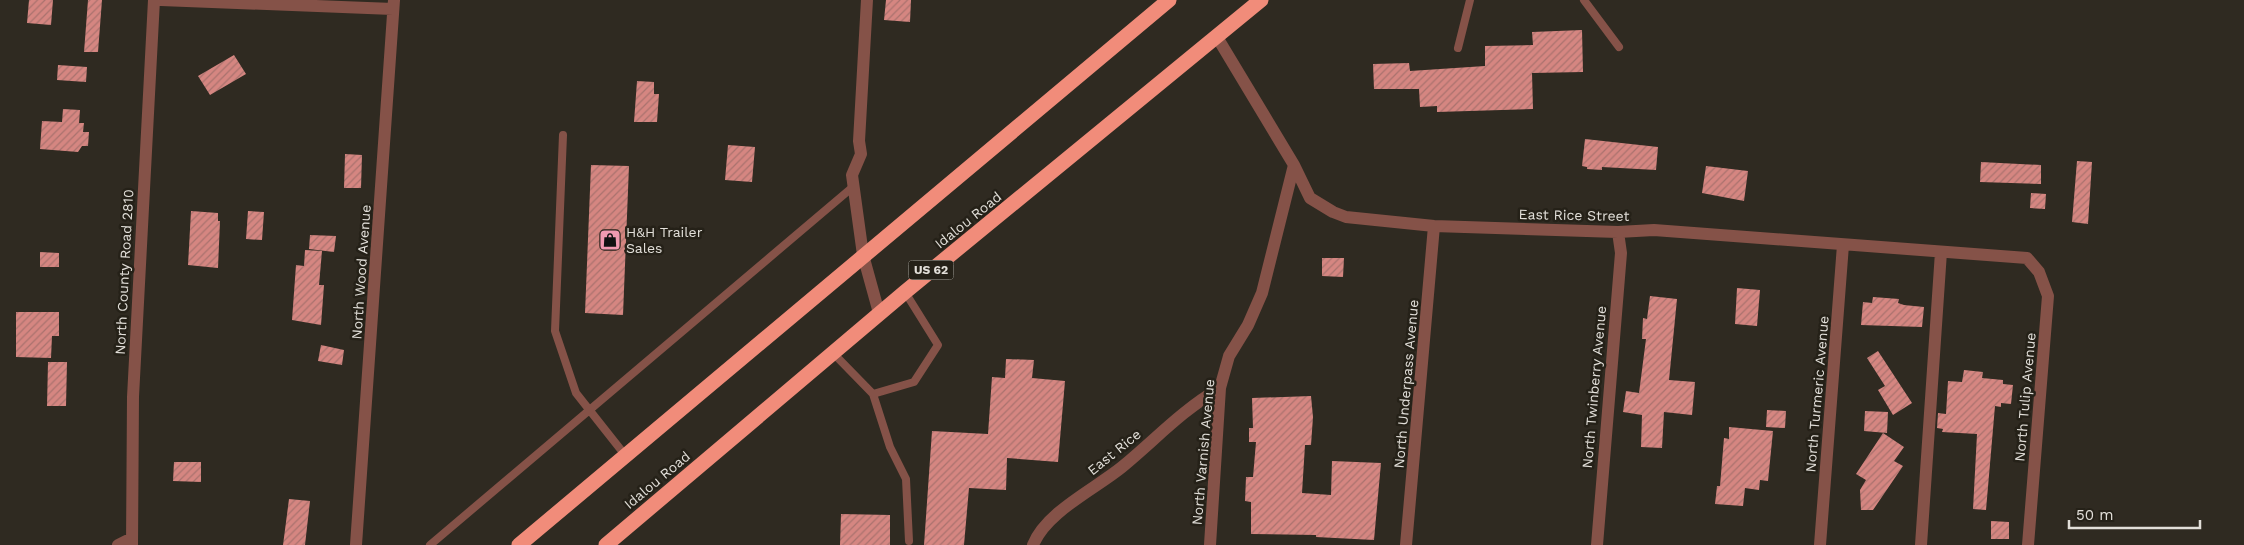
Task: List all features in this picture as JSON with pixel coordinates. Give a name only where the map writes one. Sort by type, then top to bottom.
[{"type":"highway","points":[[519,545],[863,255],[1170,0]]},
{"type":"highway","name":"Idalou Road","points":[[606,545],[879,313],[1217,38],[1260,0]]},
{"type":"street","name":"North County Road 2810","points":[[132,542],[133,398],[154,0]]},
{"type":"street","points":[[161,0],[394,5]]},
{"type":"street","points":[[867,0],[859,141],[861,154],[852,176],[863,255],[879,313]]},
{"type":"street","name":"North Wood Avenue","points":[[356,545],[394,5]]},
{"type":"street","name":"East Rice Street","points":[[1217,38],[1294,165],[1310,198],[1333,212],[1346,217],[1434,226],[1618,232],[1654,230],[2027,258]]},
{"type":"street","name":"North Varnish Avenue","points":[[1210,545],[1220,388],[1229,356],[1248,325],[1262,293],[1294,165]]},
{"type":"street","name":"North Underpass Avenue","points":[[1406,545],[1434,226]]},
{"type":"street","name":"North Twinberry Avenue","points":[[1597,545],[1621,253],[1618,232]]},
{"type":"street","name":"North Turmeric Avenue","points":[[1820,545],[1844,245]]},
{"type":"street","points":[[1921,545],[1941,252]]},
{"type":"street","name":"North Tulip Avenue","points":[[2027,258],[2039,272],[2048,296],[2028,545]]},
{"type":"street","name":"East Rice","points":[[1033,545],[1052,518],[1121,468],[1192,404],[1220,388]]},
{"type":"street","points":[[118,545],[132,542]]},
{"type":"lane","points":[[1458,48],[1470,0]]},
{"type":"lane","points":[[1584,0],[1619,47]]},
{"type":"lane","points":[[563,135],[555,331],[576,393],[626,455]]},
{"type":"lane","points":[[430,545],[854,186]]},
{"type":"lane","points":[[873,394],[914,382],[938,345],[905,292]]},
{"type":"lane","points":[[833,352],[873,394],[890,447],[906,479],[909,541]]},
{"type":"building","points":[[29,0],[53,0],[51,25],[27,23]]},
{"type":"building","points":[[88,0],[102,0],[98,52],[84,52]]},
{"type":"building","points":[[886,0],[911,0],[910,22],[884,20]]},
{"type":"building","points":[[1582,30],[1583,72],[1532,73],[1533,109],[1437,112],[1437,106],[1420,107],[1419,89],[1374,89],[1373,64],[1409,63],[1410,71],[1485,66],[1485,46],[1533,45],[1532,32]]},
{"type":"building","points":[[234,55],[246,74],[210,95],[198,76]]},
{"type":"building","points":[[58,65],[87,67],[86,82],[57,80]]},
{"type":"building","points":[[637,81],[654,82],[654,94],[659,94],[657,122],[634,122]]},
{"type":"building","points":[[63,109],[80,110],[79,123],[84,123],[83,132],[89,132],[88,146],[82,146],[78,152],[40,149],[42,121],[62,122]]},
{"type":"building","points":[[1585,139],[1658,147],[1656,170],[1602,167],[1602,170],[1587,169],[1587,167],[1582,166]]},
{"type":"building","points":[[728,145],[755,147],[752,182],[725,180]]},
{"type":"building","points":[[345,154],[362,155],[361,188],[344,188]]},
{"type":"building","points":[[2077,161],[2092,162],[2088,224],[2072,222]]},
{"type":"building","points":[[1981,162],[2041,165],[2041,184],[1980,182]]},
{"type":"building","points":[[591,165],[629,166],[623,315],[585,313]]},
{"type":"building","points":[[1706,166],[1748,171],[1744,201],[1702,193]]},
{"type":"building","points":[[2031,193],[2046,194],[2045,209],[2030,208]]},
{"type":"building","points":[[191,211],[218,213],[218,221],[220,221],[218,268],[188,265]]},
{"type":"building","points":[[248,211],[264,212],[262,240],[246,239]]},
{"type":"building","points":[[310,235],[336,236],[334,252],[309,249]]},
{"type":"building","points":[[305,250],[322,251],[319,285],[324,285],[321,325],[292,320],[296,265],[304,266]]},
{"type":"building","points":[[40,252],[59,253],[59,267],[40,267]]},
{"type":"building","points":[[1322,258],[1344,258],[1343,277],[1322,276]]},
{"type":"building","points":[[1737,288],[1760,290],[1757,326],[1735,324]]},
{"type":"building","points":[[1650,296],[1677,299],[1669,380],[1695,382],[1692,415],[1664,412],[1662,448],[1641,447],[1642,415],[1623,412],[1626,391],[1639,393],[1646,339],[1642,339],[1643,318],[1647,319]]},
{"type":"building","points":[[1873,297],[1899,299],[1898,303],[1904,305],[1924,307],[1922,327],[1861,325],[1863,302],[1872,303]]},
{"type":"building","points":[[16,312],[59,312],[59,336],[52,336],[51,358],[16,357]]},
{"type":"building","points":[[321,345],[344,350],[342,365],[318,361]]},
{"type":"building","points":[[1878,351],[1912,403],[1893,415],[1878,390],[1885,386],[1867,358]]},
{"type":"building","points":[[1006,359],[1034,360],[1032,378],[1065,381],[1058,462],[1007,458],[1006,490],[969,488],[964,545],[924,545],[932,431],[988,434],[992,377],[1005,378]]},
{"type":"building","points":[[48,362],[67,362],[66,406],[47,406]]},
{"type":"building","points":[[1964,370],[1983,372],[1982,378],[2003,380],[2003,384],[2013,385],[2011,404],[2001,403],[2001,407],[1995,406],[1986,510],[1973,509],[1977,434],[1942,432],[1943,429],[1937,428],[1938,413],[1946,414],[1948,381],[1962,382]]},
{"type":"building","points":[[1311,396],[1313,417],[1311,445],[1305,445],[1302,493],[1331,495],[1332,461],[1381,463],[1374,540],[1316,537],[1316,535],[1251,534],[1251,502],[1245,501],[1246,477],[1253,477],[1256,442],[1249,442],[1249,428],[1253,428],[1252,398]]},
{"type":"building","points":[[1767,410],[1786,411],[1785,428],[1766,427]]},
{"type":"building","points":[[1865,411],[1888,412],[1887,433],[1864,431]]},
{"type":"building","points":[[1729,427],[1773,431],[1768,481],[1760,480],[1759,490],[1745,488],[1743,506],[1715,504],[1717,486],[1720,486],[1724,438],[1729,439]]},
{"type":"building","points":[[1883,433],[1904,447],[1894,461],[1903,466],[1873,510],[1861,510],[1860,490],[1866,480],[1856,474]]},
{"type":"building","points":[[174,462],[201,462],[201,482],[173,481]]},
{"type":"building","points":[[289,499],[310,501],[305,545],[283,545]]},
{"type":"building","points":[[841,514],[890,515],[890,545],[840,545]]},
{"type":"building","points":[[1991,521],[2009,522],[2009,539],[1991,539]]},
{"type":"place","name":"H&H Trailer Sales","points":[[610,240]]}]
